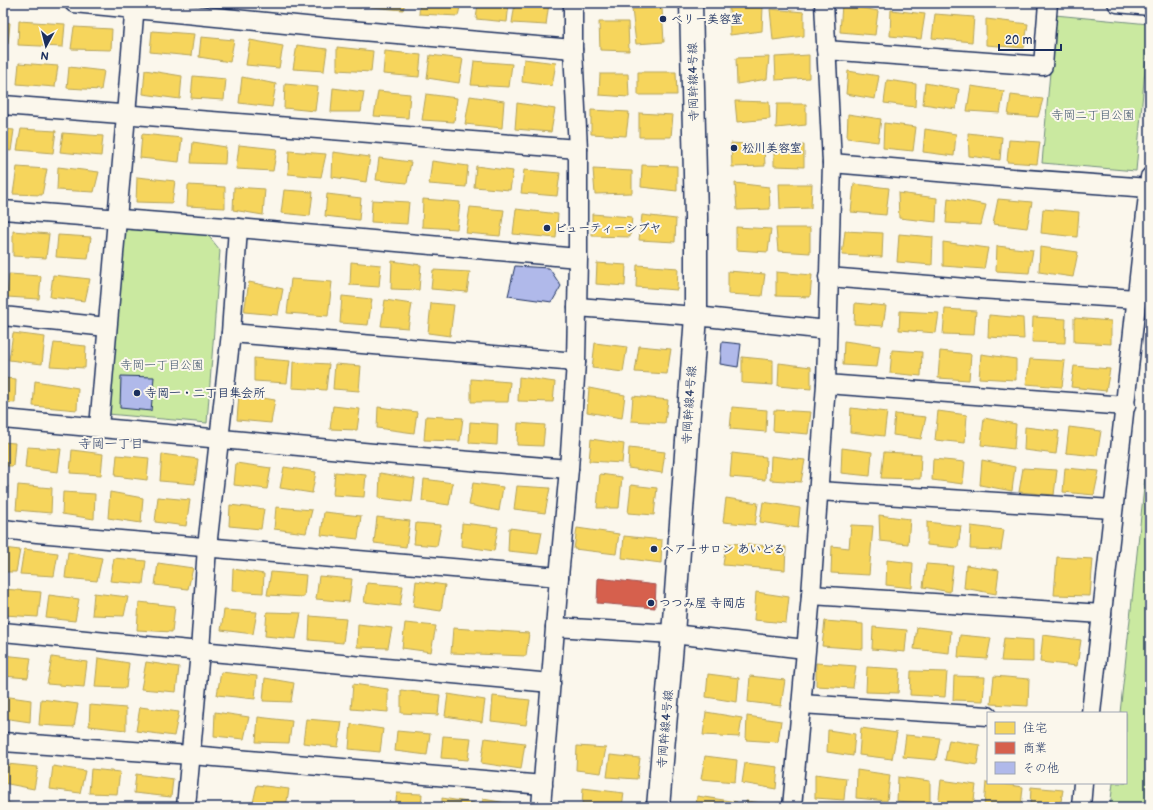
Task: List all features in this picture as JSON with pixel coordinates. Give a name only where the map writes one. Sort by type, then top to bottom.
[{"type":"street","points":[[74,3],[134,6],[326,28],[573,49]]},
{"type":"street","points":[[541,807],[576,362],[578,149],[573,49],[573,3]]},
{"type":"street","name":"寺岡幹線4号線","points":[[658,807],[673,634],[696,316],[696,217],[691,3]]},
{"type":"street","points":[[792,807],[802,704],[826,384],[832,163],[824,3]]},
{"type":"street","points":[[826,50],[1043,66],[1048,3]]},
{"type":"street","points":[[1117,3],[1150,6]]},
{"type":"street","points":[[99,427],[134,6]]},
{"type":"street","points":[[3,105],[578,149]]},
{"type":"street","points":[[832,163],[985,176],[1149,183],[1126,406],[1113,509],[1091,712]]},
{"type":"street","points":[[3,210],[238,228],[578,258]]},
{"type":"street","points":[[186,807],[200,651],[207,547],[231,333],[238,228]]},
{"type":"street","points":[[828,277],[979,289],[1137,299]]},
{"type":"street","points":[[577,306],[696,316],[827,330]]},
{"type":"street","points":[[3,316],[107,327]]},
{"type":"street","points":[[231,333],[576,362]]},
{"type":"street","points":[[826,384],[1126,406]]},
{"type":"street","points":[[3,419],[396,455],[568,469]]},
{"type":"street","points":[[818,491],[1113,509]]},
{"type":"street","points":[[3,529],[559,577]]},
{"type":"street","points":[[810,595],[1102,614]]},
{"type":"street","points":[[555,627],[673,634],[805,649]]},
{"type":"street","points":[[3,632],[551,683]]},
{"type":"street","points":[[802,704],[987,716]]},
{"type":"street","points":[[3,742],[191,755],[543,785]]},
{"type":"street","points":[[1081,807],[1083,784]]},
{"type":"green space","name":"寺岡二丁目公園","points":[[1055,15],[1149,24],[1136,171],[1042,163]]},
{"type":"green space","name":"寺岡一丁目公園","points":[[123,227],[207,234],[220,250],[207,423],[108,414]]},
{"type":"green space","points":[[1150,431],[1150,807],[1110,807],[1113,784],[1127,784],[1127,712],[1120,712]]},
{"type":"building: 住宅","points":[[296,3],[324,3],[323,6]]},
{"type":"building: 住宅","points":[[331,3],[362,3],[361,8],[331,7]]},
{"type":"building: 住宅","points":[[371,3],[405,3],[403,10],[371,7]]},
{"type":"building: 住宅","points":[[420,3],[461,3],[458,16],[419,14]]},
{"type":"building: 住宅","points":[[478,3],[509,3],[507,22],[476,19]]},
{"type":"building: 住宅","points":[[515,3],[549,3],[546,25],[512,23]]},
{"type":"building: 住宅","points":[[842,4],[878,11],[875,35],[840,32]]},
{"type":"building: 住宅","points":[[763,7],[762,31],[730,35],[729,8]]},
{"type":"building: 住宅","points":[[662,8],[664,42],[636,44],[632,9]]},
{"type":"building: 住宅","points":[[770,9],[804,12],[804,36],[773,40]]},
{"type":"building: 住宅","points":[[891,10],[925,14],[921,39],[890,36]]},
{"type":"building: 住宅","points":[[935,14],[974,17],[972,42],[932,38]]},
{"type":"building: 住宅","points":[[986,19],[1028,24],[1024,48],[986,45]]},
{"type":"building: 住宅","points":[[3,21],[10,23],[8,44],[3,43]]},
{"type":"building: 住宅","points":[[19,21],[65,24],[63,47],[18,45]]},
{"type":"building: 住宅","points":[[599,22],[628,22],[629,51],[600,50]]},
{"type":"building: 住宅","points":[[74,27],[112,29],[111,50],[71,49]]},
{"type":"building: 住宅","points":[[152,31],[194,34],[191,56],[150,52]]},
{"type":"building: 住宅","points":[[201,37],[234,40],[230,62],[199,57]]},
{"type":"building: 住宅","points":[[250,40],[283,46],[279,68],[246,65]]},
{"type":"building: 住宅","points":[[297,45],[327,49],[324,71],[293,69]]},
{"type":"building: 住宅","points":[[337,47],[373,51],[371,72],[337,70]]},
{"type":"building: 住宅","points":[[385,51],[421,55],[419,77],[383,74]]},
{"type":"building: 住宅","points":[[430,55],[463,59],[459,83],[427,78]]},
{"type":"building: 住宅","points":[[809,55],[809,78],[776,80],[775,57]]},
{"type":"building: 住宅","points":[[769,57],[767,79],[737,84],[736,58]]},
{"type":"building: 住宅","points":[[524,59],[556,63],[552,86],[522,82]]},
{"type":"building: 住宅","points":[[474,61],[512,64],[509,87],[471,85]]},
{"type":"building: 住宅","points":[[19,63],[58,66],[55,87],[17,84]]},
{"type":"building: 住宅","points":[[69,67],[104,71],[101,90],[67,88]]},
{"type":"building: 住宅","points":[[145,70],[182,76],[180,99],[143,94]]},
{"type":"building: 住宅","points":[[848,71],[879,76],[875,99],[846,94]]},
{"type":"building: 住宅","points":[[638,72],[676,72],[677,95],[638,95]]},
{"type":"building: 住宅","points":[[600,74],[628,74],[629,97],[599,95]]},
{"type":"building: 住宅","points":[[193,76],[226,79],[224,100],[191,98]]},
{"type":"building: 住宅","points":[[242,77],[276,84],[272,107],[239,103]]},
{"type":"building: 住宅","points":[[887,80],[916,84],[915,107],[884,103]]},
{"type":"building: 住宅","points":[[925,83],[959,89],[956,109],[923,104]]},
{"type":"building: 住宅","points":[[285,84],[318,87],[315,111],[284,108]]},
{"type":"building: 住宅","points":[[971,86],[1004,91],[1000,113],[967,111]]},
{"type":"building: 住宅","points":[[333,88],[364,92],[361,112],[331,112]]},
{"type":"building: 住宅","points":[[378,91],[410,94],[408,118],[374,116]]},
{"type":"building: 住宅","points":[[426,94],[457,98],[454,122],[422,120]]},
{"type":"building: 住宅","points":[[1011,95],[1043,99],[1038,117],[1008,115]]},
{"type":"building: 住宅","points":[[470,96],[504,101],[502,128],[465,124]]},
{"type":"building: 住宅","points":[[735,101],[769,102],[770,119],[737,122]]},
{"type":"building: 住宅","points":[[517,103],[555,109],[551,132],[515,129]]},
{"type":"building: 住宅","points":[[777,104],[806,104],[806,125],[776,128]]},
{"type":"building: 住宅","points":[[591,110],[629,112],[626,136],[591,134]]},
{"type":"building: 住宅","points":[[639,113],[673,115],[671,137],[639,137]]},
{"type":"building: 住宅","points":[[848,114],[881,119],[878,142],[847,138]]},
{"type":"building: 住宅","points":[[884,123],[916,127],[913,151],[883,148]]},
{"type":"building: 住宅","points":[[3,129],[14,130],[11,151],[3,150]]},
{"type":"building: 住宅","points":[[21,129],[56,131],[53,153],[17,150]]},
{"type":"building: 住宅","points":[[925,129],[956,134],[954,156],[923,152]]},
{"type":"building: 住宅","points":[[63,133],[103,136],[101,156],[60,152]]},
{"type":"building: 住宅","points":[[968,133],[1002,137],[1000,160],[969,156]]},
{"type":"building: 住宅","points":[[142,134],[182,138],[179,162],[140,158]]},
{"type":"building: 住宅","points":[[1009,140],[1040,142],[1037,164],[1007,162]]},
{"type":"building: 住宅","points":[[193,142],[226,147],[225,164],[191,163]]},
{"type":"building: 住宅","points":[[731,143],[764,145],[765,166],[732,167]]},
{"type":"building: 住宅","points":[[239,145],[277,149],[273,171],[236,169]]},
{"type":"building: 住宅","points":[[804,145],[804,167],[774,166],[774,146]]},
{"type":"building: 住宅","points":[[289,151],[326,154],[321,177],[288,174]]},
{"type":"building: 住宅","points":[[333,152],[370,157],[366,182],[332,177]]},
{"type":"building: 住宅","points":[[379,158],[411,162],[407,183],[376,180]]},
{"type":"building: 住宅","points":[[432,161],[468,166],[466,187],[429,184]]},
{"type":"building: 住宅","points":[[642,165],[677,166],[677,191],[641,187]]},
{"type":"building: 住宅","points":[[476,166],[513,171],[510,190],[474,187]]},
{"type":"building: 住宅","points":[[17,167],[47,169],[42,195],[13,194]]},
{"type":"building: 住宅","points":[[58,167],[99,172],[94,192],[57,190]]},
{"type":"building: 住宅","points":[[593,169],[632,171],[632,193],[595,194]]},
{"type":"building: 住宅","points":[[524,170],[560,173],[557,196],[521,193]]},
{"type":"building: 住宅","points":[[137,177],[175,181],[172,203],[136,202]]},
{"type":"building: 住宅","points":[[735,183],[769,187],[770,209],[737,210]]},
{"type":"building: 住宅","points":[[779,184],[812,184],[811,208],[780,209]]},
{"type":"building: 住宅","points":[[854,184],[889,188],[886,215],[851,212]]},
{"type":"building: 住宅","points":[[188,185],[225,187],[225,208],[187,206]]},
{"type":"building: 住宅","points":[[234,187],[265,189],[263,215],[233,210]]},
{"type":"building: 住宅","points":[[284,190],[313,192],[310,216],[281,213]]},
{"type":"building: 住宅","points":[[898,193],[937,198],[936,222],[899,218]]},
{"type":"building: 住宅","points":[[327,194],[361,198],[359,220],[325,216]]},
{"type":"building: 住宅","points":[[948,198],[986,205],[981,225],[946,223]]},
{"type":"building: 住宅","points":[[423,199],[460,202],[457,229],[422,227]]},
{"type":"building: 住宅","points":[[998,199],[1032,202],[1027,228],[993,224]]},
{"type":"building: 住宅","points":[[372,200],[409,202],[407,224],[371,222]]},
{"type":"building: 住宅","points":[[470,207],[504,210],[500,236],[466,233]]},
{"type":"building: 住宅","points":[[516,209],[558,214],[556,238],[513,234]]},
{"type":"building: 住宅","points":[[1043,209],[1079,212],[1077,237],[1041,233]]},
{"type":"building: 住宅","points":[[592,214],[632,217],[630,237],[592,236]]},
{"type":"building: 住宅","points":[[642,215],[676,219],[675,242],[639,240]]},
{"type":"building: 住宅","points":[[736,227],[771,229],[768,252],[736,250]]},
{"type":"building: 住宅","points":[[776,228],[810,228],[810,253],[778,251]]},
{"type":"building: 住宅","points":[[13,231],[49,234],[46,258],[13,256]]},
{"type":"building: 住宅","points":[[845,231],[883,233],[882,257],[842,255]]},
{"type":"building: 住宅","points":[[899,234],[933,237],[932,265],[897,262]]},
{"type":"building: 住宅","points":[[58,235],[91,237],[88,259],[56,257]]},
{"type":"building: 住宅","points":[[943,242],[988,248],[984,269],[943,266]]},
{"type":"building: 住宅","points":[[997,246],[1033,250],[1029,273],[996,271]]},
{"type":"building: 住宅","points":[[1040,247],[1078,252],[1073,277],[1039,272]]},
{"type":"building: 住宅","points":[[392,261],[421,265],[419,290],[391,289]]},
{"type":"building: 住宅","points":[[351,262],[381,265],[379,287],[350,285]]},
{"type":"building: 住宅","points":[[597,263],[626,265],[625,286],[596,284]]},
{"type":"building: 住宅","points":[[637,265],[678,268],[677,290],[636,287]]},
{"type":"building: 住宅","points":[[433,270],[470,272],[467,292],[431,289]]},
{"type":"building: 住宅","points":[[728,271],[765,274],[762,296],[728,294]]},
{"type":"building: 住宅","points":[[776,272],[812,275],[810,297],[776,296]]},
{"type":"building: 住宅","points":[[9,274],[41,276],[39,299],[7,297]]},
{"type":"building: 住宅","points":[[53,275],[90,279],[85,301],[50,297]]},
{"type":"building: 住宅","points":[[291,279],[332,282],[328,316],[287,313]]},
{"type":"building: 住宅","points":[[249,282],[283,289],[278,315],[244,312]]},
{"type":"building: 住宅","points":[[342,296],[372,299],[368,325],[340,323]]},
{"type":"building: 住宅","points":[[385,300],[412,304],[408,328],[381,326]]},
{"type":"building: 住宅","points":[[431,303],[454,305],[450,336],[428,333]]},
{"type":"building: 住宅","points":[[855,303],[886,306],[883,326],[854,324]]},
{"type":"building: 住宅","points":[[945,309],[976,311],[974,335],[943,334]]},
{"type":"building: 住宅","points":[[900,311],[939,313],[936,333],[899,330]]},
{"type":"building: 住宅","points":[[989,315],[1023,318],[1024,339],[988,337]]},
{"type":"building: 住宅","points":[[1033,317],[1066,319],[1065,343],[1032,342]]},
{"type":"building: 住宅","points":[[1074,318],[1111,321],[1111,344],[1074,342]]},
{"type":"building: 住宅","points":[[13,333],[45,337],[42,364],[9,360]]},
{"type":"building: 住宅","points":[[844,341],[880,346],[877,367],[843,365]]},
{"type":"building: 住宅","points":[[54,343],[86,346],[85,368],[50,366]]},
{"type":"building: 住宅","points":[[595,343],[627,347],[623,372],[592,368]]},
{"type":"building: 住宅","points":[[639,346],[671,349],[667,374],[635,372]]},
{"type":"building: 住宅","points":[[892,350],[922,352],[921,376],[890,373]]},
{"type":"building: 住宅","points":[[940,351],[971,354],[969,380],[938,378]]},
{"type":"building: 住宅","points":[[981,354],[1016,359],[1016,380],[979,378]]},
{"type":"building: 住宅","points":[[742,357],[773,360],[773,385],[742,383]]},
{"type":"building: 住宅","points":[[254,358],[290,361],[287,383],[254,381]]},
{"type":"building: 住宅","points":[[1030,359],[1065,361],[1062,387],[1026,384]]},
{"type":"building: 住宅","points":[[293,362],[329,364],[326,390],[292,388]]},
{"type":"building: 住宅","points":[[779,363],[811,367],[811,389],[778,386]]},
{"type":"building: 住宅","points":[[335,364],[361,366],[359,391],[333,389]]},
{"type":"building: 住宅","points":[[1074,366],[1110,369],[1106,391],[1071,387]]},
{"type":"building: 住宅","points":[[519,377],[555,382],[553,402],[518,401]]},
{"type":"building: 住宅","points":[[3,378],[16,379],[15,403],[3,402]]},
{"type":"building: 住宅","points":[[471,379],[510,382],[508,402],[471,402]]},
{"type":"building: 住宅","points":[[35,381],[78,388],[77,410],[33,406]]},
{"type":"building: 住宅","points":[[589,388],[625,395],[622,418],[587,412]]},
{"type":"building: 住宅","points":[[239,394],[275,400],[271,423],[237,420]]},
{"type":"building: 住宅","points":[[633,396],[668,400],[665,423],[631,421]]},
{"type":"building: 住宅","points":[[333,406],[360,409],[357,430],[330,429]]},
{"type":"building: 住宅","points":[[378,407],[417,412],[414,433],[377,428]]},
{"type":"building: 住宅","points":[[732,407],[767,410],[766,432],[730,429]]},
{"type":"building: 住宅","points":[[851,408],[887,412],[884,436],[850,432]]},
{"type":"building: 住宅","points":[[774,410],[811,412],[808,434],[773,431]]},
{"type":"building: 住宅","points":[[938,411],[967,415],[965,443],[935,440]]},
{"type":"building: 住宅","points":[[895,414],[926,417],[921,439],[893,435]]},
{"type":"building: 住宅","points":[[426,416],[463,418],[460,441],[424,440]]},
{"type":"building: 住宅","points":[[984,418],[1016,424],[1014,449],[981,445]]},
{"type":"building: 住宅","points":[[470,422],[498,424],[497,445],[469,443]]},
{"type":"building: 住宅","points":[[518,423],[545,425],[543,446],[517,445]]},
{"type":"building: 住宅","points":[[1025,427],[1059,431],[1056,454],[1024,450]]},
{"type":"building: 住宅","points":[[1069,427],[1101,431],[1097,456],[1066,453]]},
{"type":"building: 住宅","points":[[591,439],[624,444],[622,463],[589,461]]},
{"type":"building: 住宅","points":[[3,442],[15,443],[13,466],[3,466]]},
{"type":"building: 住宅","points":[[27,447],[61,449],[58,472],[25,468]]},
{"type":"building: 住宅","points":[[629,448],[665,452],[662,473],[628,468]]},
{"type":"building: 住宅","points":[[842,448],[872,452],[870,476],[841,473]]},
{"type":"building: 住宅","points":[[72,450],[103,454],[101,475],[70,473]]},
{"type":"building: 住宅","points":[[884,452],[921,454],[920,479],[881,478]]},
{"type":"building: 住宅","points":[[732,453],[766,457],[765,480],[730,477]]},
{"type":"building: 住宅","points":[[162,454],[198,459],[195,484],[160,481]]},
{"type":"building: 住宅","points":[[117,455],[149,458],[147,480],[115,476]]},
{"type":"building: 住宅","points":[[771,456],[805,460],[801,482],[770,480]]},
{"type":"building: 住宅","points":[[933,459],[965,462],[963,484],[932,480]]},
{"type":"building: 住宅","points":[[982,460],[1015,467],[1012,491],[980,485]]},
{"type":"building: 住宅","points":[[236,463],[271,468],[267,489],[234,485]]},
{"type":"building: 住宅","points":[[284,467],[316,472],[312,493],[280,488]]},
{"type":"building: 住宅","points":[[1023,468],[1057,470],[1054,495],[1019,492]]},
{"type":"building: 住宅","points":[[1065,468],[1099,471],[1094,495],[1063,492]]},
{"type":"building: 住宅","points":[[335,472],[366,475],[364,497],[333,495]]},
{"type":"building: 住宅","points":[[380,473],[415,479],[412,502],[379,498]]},
{"type":"building: 住宅","points":[[600,474],[622,477],[619,508],[597,508]]},
{"type":"building: 住宅","points":[[424,479],[453,483],[449,505],[422,501]]},
{"type":"building: 住宅","points":[[473,483],[503,487],[499,511],[469,505]]},
{"type":"building: 住宅","points":[[18,485],[52,488],[51,513],[16,510]]},
{"type":"building: 住宅","points":[[631,485],[657,488],[654,515],[628,513]]},
{"type":"building: 住宅","points":[[3,486],[8,486],[4,508],[3,508]]},
{"type":"building: 住宅","points":[[517,486],[550,488],[545,513],[514,509]]},
{"type":"building: 住宅","points":[[63,492],[95,494],[94,519],[62,514]]},
{"type":"building: 住宅","points":[[110,492],[143,498],[141,523],[108,518]]},
{"type":"building: 住宅","points":[[158,497],[190,500],[186,526],[155,522]]},
{"type":"building: 住宅","points":[[726,498],[758,503],[755,525],[723,522]]},
{"type":"building: 住宅","points":[[763,502],[800,508],[798,528],[760,522]]},
{"type":"building: 住宅","points":[[230,505],[264,509],[261,529],[229,526]]},
{"type":"building: 住宅","points":[[276,507],[312,510],[306,533],[274,529]]},
{"type":"building: 住宅","points":[[324,512],[361,516],[358,539],[321,535]]},
{"type":"building: 住宅","points":[[879,515],[910,519],[908,544],[880,541]]},
{"type":"building: 住宅","points":[[377,517],[410,521],[406,547],[374,543]]},
{"type":"building: 住宅","points":[[927,522],[961,526],[958,548],[927,545]]},
{"type":"building: 住宅","points":[[416,523],[441,525],[437,546],[414,544]]},
{"type":"building: 住宅","points":[[462,523],[498,527],[494,551],[461,546]]},
{"type":"building: 住宅","points":[[851,525],[873,526],[869,575],[831,573],[832,546],[849,548]]},
{"type":"building: 住宅","points":[[971,526],[1004,530],[1001,550],[970,549]]},
{"type":"building: 住宅","points":[[509,528],[542,532],[538,554],[508,551]]},
{"type":"building: 住宅","points":[[577,528],[619,534],[616,554],[574,549]]},
{"type":"building: 住宅","points":[[624,536],[662,540],[661,563],[622,558]]},
{"type":"building: 住宅","points":[[726,543],[786,547],[785,570],[723,565]]},
{"type":"building: 住宅","points":[[3,548],[20,550],[16,572],[3,572]]},
{"type":"building: 住宅","points":[[24,549],[58,553],[54,576],[20,574]]},
{"type":"building: 住宅","points":[[68,552],[102,558],[97,581],[65,578]]},
{"type":"building: 住宅","points":[[1057,557],[1093,559],[1090,596],[1054,595]]},
{"type":"building: 住宅","points":[[114,558],[146,561],[143,584],[110,581]]},
{"type":"building: 住宅","points":[[887,560],[913,563],[912,588],[886,585]]},
{"type":"building: 住宅","points":[[158,563],[193,568],[188,589],[155,585]]},
{"type":"building: 住宅","points":[[926,564],[953,566],[950,592],[923,587]]},
{"type":"building: 住宅","points":[[966,565],[999,570],[996,594],[964,588]]},
{"type":"building: 住宅","points":[[233,569],[264,574],[263,593],[232,591]]},
{"type":"building: 住宅","points":[[271,572],[306,575],[304,597],[267,595]]},
{"type":"building: 住宅","points":[[319,576],[352,579],[349,602],[316,599]]},
{"type":"building: 住宅","points":[[416,581],[445,585],[441,611],[413,607]]},
{"type":"building: 住宅","points":[[367,583],[403,586],[400,606],[364,602]]},
{"type":"building: 住宅","points":[[3,589],[41,592],[38,617],[3,615]]},
{"type":"building: 住宅","points":[[756,592],[789,597],[786,623],[754,620]]},
{"type":"building: 住宅","points":[[94,593],[128,597],[124,616],[92,615]]},
{"type":"building: 住宅","points":[[49,595],[79,599],[75,621],[46,618]]},
{"type":"building: 住宅","points":[[139,602],[175,606],[172,632],[137,630]]},
{"type":"building: 住宅","points":[[224,610],[257,612],[253,634],[221,630]]},
{"type":"building: 住宅","points":[[267,612],[301,613],[296,639],[265,636]]},
{"type":"building: 住宅","points":[[310,616],[346,619],[343,643],[309,640]]},
{"type":"building: 住宅","points":[[825,621],[863,624],[863,649],[822,646]]},
{"type":"building: 住宅","points":[[405,623],[436,626],[431,652],[402,648]]},
{"type":"building: 住宅","points":[[358,624],[392,628],[388,648],[357,647]]},
{"type":"building: 住宅","points":[[873,627],[907,630],[905,652],[872,649]]},
{"type":"building: 住宅","points":[[917,627],[951,631],[949,653],[914,649]]},
{"type":"building: 住宅","points":[[453,628],[529,633],[526,656],[451,653]]},
{"type":"building: 住宅","points":[[960,635],[991,638],[987,659],[958,657]]},
{"type":"building: 住宅","points":[[1043,635],[1081,640],[1077,666],[1040,662]]},
{"type":"building: 住宅","points":[[1004,638],[1033,640],[1033,662],[1001,661]]},
{"type":"building: 住宅","points":[[3,655],[31,658],[28,678],[3,676]]},
{"type":"building: 住宅","points":[[52,657],[87,662],[84,687],[47,684]]},
{"type":"building: 住宅","points":[[98,658],[129,663],[126,688],[95,687]]},
{"type":"building: 住宅","points":[[146,662],[179,667],[176,692],[141,689]]},
{"type":"building: 住宅","points":[[816,663],[856,666],[853,688],[816,686]]},
{"type":"building: 住宅","points":[[867,667],[900,669],[898,693],[866,692]]},
{"type":"building: 住宅","points":[[911,671],[947,672],[945,697],[910,695]]},
{"type":"building: 住宅","points":[[221,672],[257,676],[255,699],[217,695]]},
{"type":"building: 住宅","points":[[708,674],[739,678],[737,702],[706,697]]},
{"type":"building: 住宅","points":[[750,676],[785,680],[781,706],[748,702]]},
{"type":"building: 住宅","points":[[954,676],[985,677],[983,701],[953,700]]},
{"type":"building: 住宅","points":[[994,676],[1029,679],[1028,706],[991,704]]},
{"type":"building: 住宅","points":[[265,678],[294,683],[291,702],[263,701]]},
{"type":"building: 住宅","points":[[353,684],[388,689],[388,712],[351,709]]},
{"type":"building: 住宅","points":[[401,690],[440,695],[438,715],[401,713]]},
{"type":"building: 住宅","points":[[448,694],[485,700],[482,722],[445,716]]},
{"type":"building: 住宅","points":[[3,696],[31,700],[30,722],[3,718]]},
{"type":"building: 住宅","points":[[493,696],[530,700],[526,725],[491,721]]},
{"type":"building: 住宅","points":[[41,699],[78,704],[74,727],[39,725]]},
{"type":"building: 住宅","points":[[90,705],[126,708],[126,730],[89,726]]},
{"type":"building: 住宅","points":[[140,707],[179,712],[174,736],[136,731]]},
{"type":"building: 住宅","points":[[215,712],[249,717],[244,739],[214,736]]},
{"type":"building: 住宅","points":[[706,712],[742,718],[739,737],[703,735]]},
{"type":"building: 住宅","points":[[747,716],[781,721],[778,742],[746,740]]},
{"type":"building: 住宅","points":[[258,717],[292,721],[289,743],[256,742]]},
{"type":"building: 住宅","points":[[306,719],[342,722],[338,747],[303,743]]},
{"type":"building: 住宅","points":[[351,724],[383,729],[380,752],[349,749]]},
{"type":"building: 住宅","points":[[861,728],[897,733],[892,759],[859,755]]},
{"type":"building: 住宅","points":[[828,730],[855,734],[853,756],[827,752]]},
{"type":"building: 住宅","points":[[397,731],[430,734],[427,755],[395,751]]},
{"type":"building: 住宅","points":[[906,735],[940,738],[936,760],[903,757]]},
{"type":"building: 住宅","points":[[443,736],[471,738],[468,760],[441,758]]},
{"type":"building: 住宅","points":[[485,738],[525,743],[521,769],[481,763]]},
{"type":"building: 住宅","points":[[949,740],[980,745],[977,765],[945,760]]},
{"type":"building: 住宅","points":[[577,746],[606,748],[601,773],[576,770]]},
{"type":"building: 住宅","points":[[610,755],[640,758],[637,779],[607,777]]},
{"type":"building: 住宅","points":[[705,756],[737,760],[735,782],[701,779]]},
{"type":"building: 住宅","points":[[745,763],[778,767],[776,789],[742,783]]},
{"type":"building: 住宅","points":[[7,764],[38,767],[34,789],[3,783]]},
{"type":"building: 住宅","points":[[53,766],[85,771],[80,793],[50,789]]},
{"type":"building: 住宅","points":[[91,769],[120,772],[117,794],[89,793]]},
{"type":"building: 住宅","points":[[857,770],[890,775],[887,801],[856,798]]},
{"type":"building: 住宅","points":[[136,774],[173,779],[171,797],[134,793]]},
{"type":"building: 住宅","points":[[815,774],[846,778],[844,800],[815,798]]},
{"type":"building: 住宅","points":[[898,777],[930,781],[930,804],[897,801]]},
{"type":"building: 住宅","points":[[941,780],[976,785],[973,807],[938,807]]},
{"type":"building: 住宅","points":[[986,782],[987,784],[1003,784],[1023,787],[1021,807],[984,807]]},
{"type":"building: 住宅","points":[[257,785],[289,789],[286,807],[252,807]]},
{"type":"building: 住宅","points":[[1031,787],[1063,790],[1060,807],[1030,807]]},
{"type":"building: 住宅","points":[[583,788],[624,793],[622,807],[582,807]]},
{"type":"building: 住宅","points":[[397,793],[422,794],[421,807],[395,807]]},
{"type":"building: 住宅","points":[[697,796],[737,802],[736,807],[696,807]]},
{"type":"building: 住宅","points":[[442,798],[474,803],[474,807],[442,807]]},
{"type":"building: 住宅","points":[[483,799],[518,805],[518,807],[481,807]]},
{"type":"building: 住宅","points":[[746,801],[779,805],[778,807],[746,807]]},
{"type":"building: 住宅","points":[[3,802],[25,806],[25,807],[3,807]]},
{"type":"building: 商業","points":[[598,578],[656,585],[655,608],[597,603]]},
{"type":"building: その他","points":[[515,266],[549,268],[561,286],[552,302],[508,296]]},
{"type":"building: その他","points":[[722,342],[741,344],[738,367],[720,364]]},
{"type":"building: その他","name":"寺岡一・二丁目集会所","points":[[121,376],[154,377],[151,411],[120,408]]},
{"type":"place","name":"ベリー美容室","points":[[663,19]]},
{"type":"place","name":"松川美容室","points":[[734,148]]},
{"type":"place","name":"ビューティーシブヤ","points":[[547,228]]},
{"type":"place","name":"寺岡一・二丁目集会所","points":[[137,393]]},
{"type":"place","name":"ヘアーサロン あいどる","points":[[654,549]]},
{"type":"place","name":"つつみ屋 寺岡店","points":[[651,603]]},
{"type":"district","name":"寺岡一丁目","points":[[111,443]]}]
